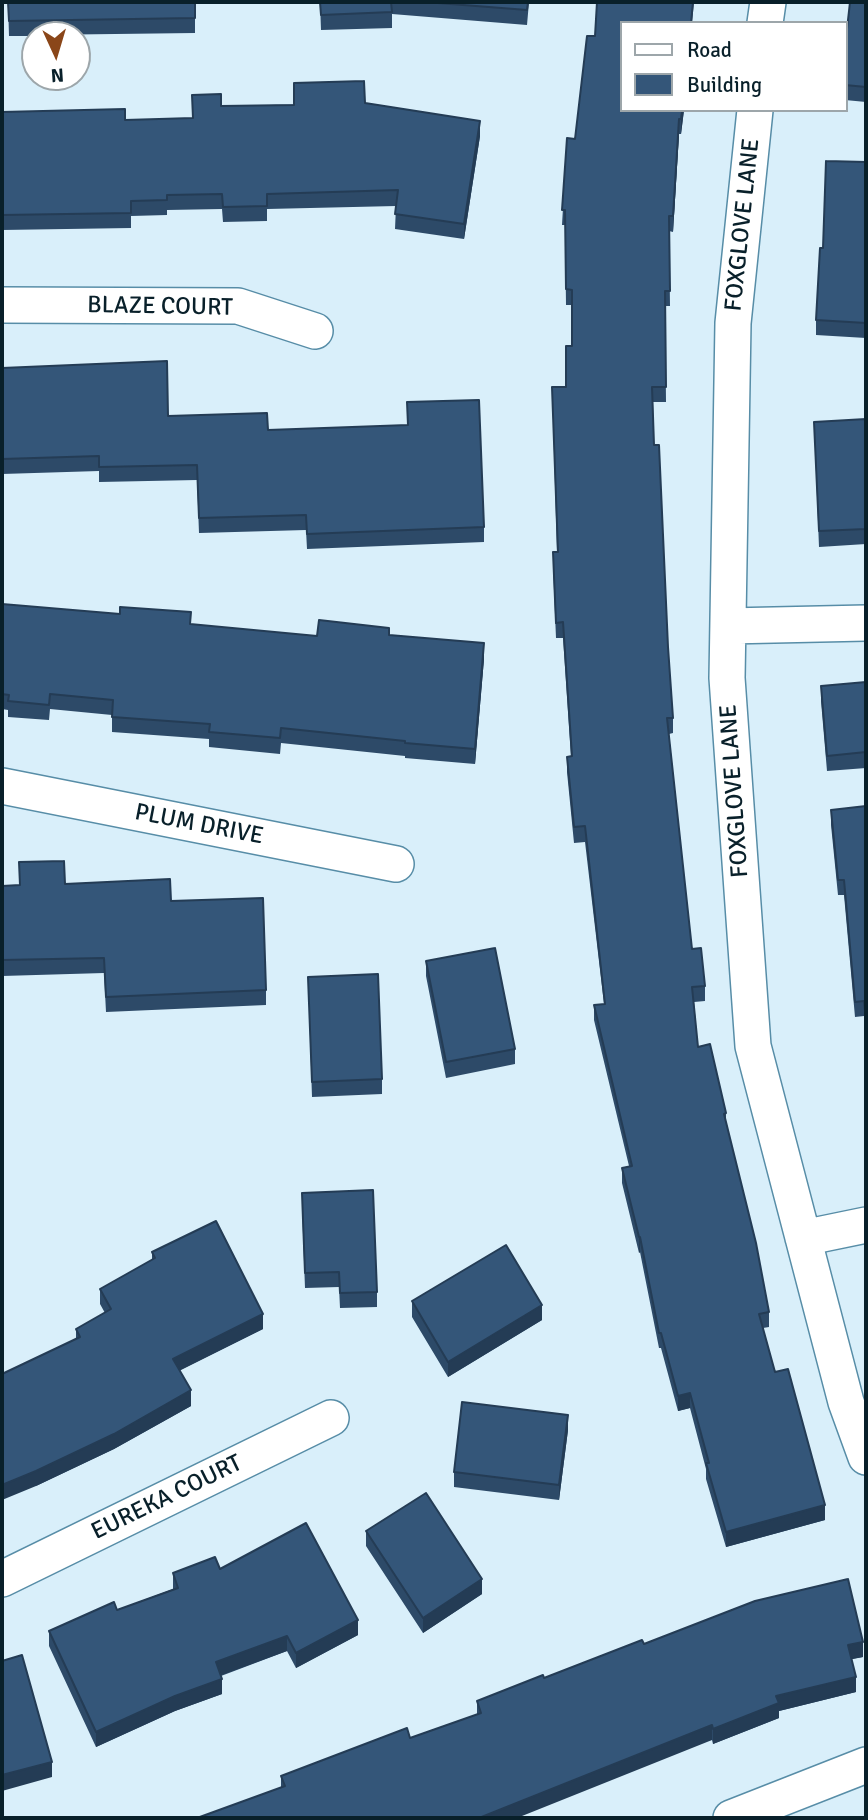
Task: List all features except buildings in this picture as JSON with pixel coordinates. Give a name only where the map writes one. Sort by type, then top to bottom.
[{"type":"street","points":[[765,21],[768,2]]},
{"type":"street","name":"FOXGLOVE LANE","points":[[755,112],[733,323],[727,678],[753,1046],[846,1402],[866,1457]]},
{"type":"street","name":"BLAZE COURT","points":[[2,305],[238,306],[314,331]]},
{"type":"street","points":[[728,626],[866,623]]},
{"type":"street","name":"PLUM DRIVE","points":[[2,786],[396,864]]},
{"type":"street","points":[[803,1238],[866,1225]]},
{"type":"street","name":"EUREKA COURT","points":[[2,1579],[331,1418]]},
{"type":"street","points":[[730,1818],[866,1765]]}]
